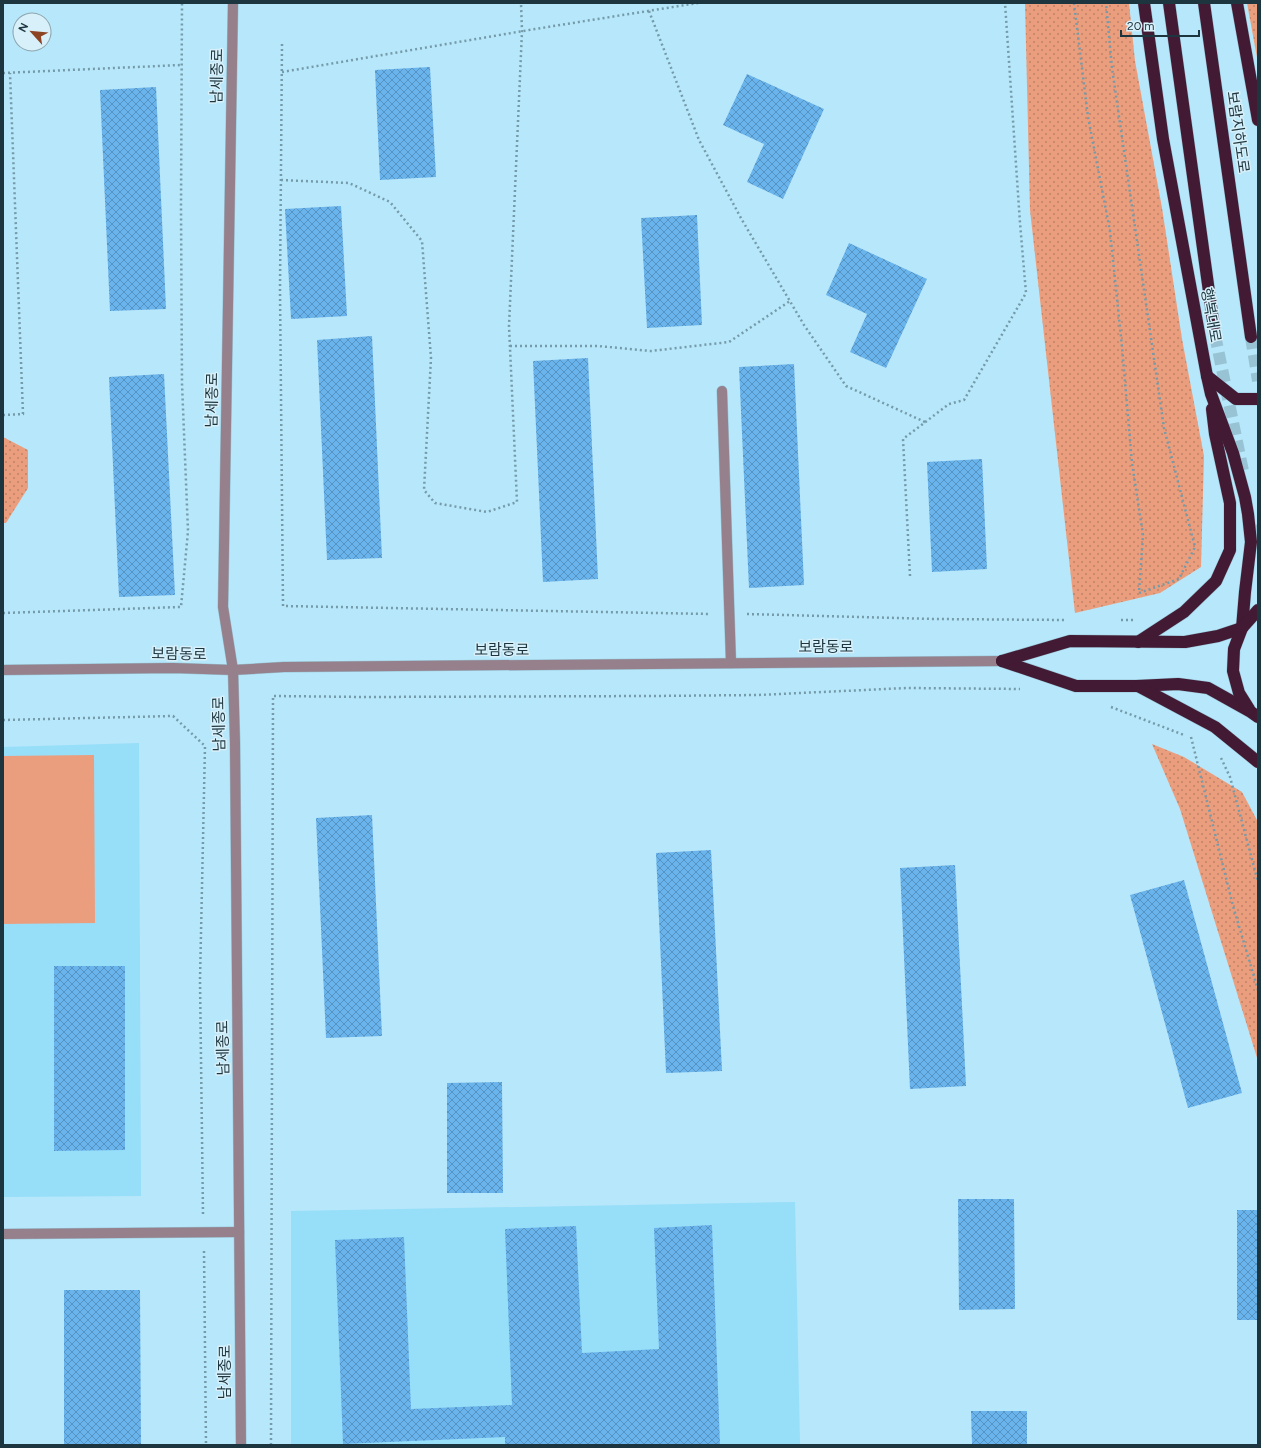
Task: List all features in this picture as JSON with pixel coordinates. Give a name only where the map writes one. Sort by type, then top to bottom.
[{"type":"highway","name":"행복대로","points":[[1144,3],[1163,139],[1206,376],[1211,394],[1233,453],[1248,514],[1251,542],[1242,628]]},
{"type":"highway","points":[[1169,3],[1215,336]]},
{"type":"highway","name":"보람지하도로","points":[[1204,3],[1251,336]]},
{"type":"highway","points":[[1237,3],[1258,120]]},
{"type":"highway","points":[[1206,376],[1236,400],[1258,399]]},
{"type":"highway","points":[[1138,642],[1184,612],[1216,581],[1230,550],[1230,503],[1215,434],[1211,394]]},
{"type":"highway","points":[[1254,714],[1239,693],[1233,671],[1234,649],[1242,628],[1258,610]]},
{"type":"highway","points":[[1002,661],[1070,641],[1184,642],[1218,636],[1242,628]]},
{"type":"highway","points":[[1002,661],[1076,686],[1178,684],[1208,688],[1254,714]]},
{"type":"highway","points":[[1137,686],[1215,728],[1258,762]]},
{"type":"street","name":"남세종로","points":[[233,3],[223,607],[233,670],[240,1445]]},
{"type":"street","points":[[722,391],[731,663]]},
{"type":"street","name":"보람동로","points":[[3,670],[173,668],[233,670],[284,667],[1002,661]]},
{"type":"street","points":[[3,1234],[239,1232]]},
{"type":"path","points":[[3,612],[181,606],[188,531],[182,384],[182,3]]},
{"type":"path","points":[[281,180],[349,183],[390,202],[422,241],[431,358],[424,490],[435,504],[487,512],[517,502],[509,326],[522,31],[521,3]]},
{"type":"path","points":[[282,72],[698,3]]},
{"type":"path","points":[[910,576],[903,439],[949,404],[964,400],[1026,293],[1004,3]]},
{"type":"path","points":[[1074,3],[1088,116],[1110,231],[1132,463],[1143,535],[1139,593],[1179,579],[1195,547],[1164,428],[1112,68],[1106,3]]},
{"type":"path","points":[[649,11],[699,140],[742,220],[804,325],[846,386],[925,422]]},
{"type":"path","points":[[282,44],[280,290],[283,606],[935,619],[1071,620]]},
{"type":"path","points":[[3,73],[181,65]]},
{"type":"path","points":[[3,415],[22,414],[10,73]]},
{"type":"path","points":[[510,346],[598,346],[651,351],[729,342],[790,301]]},
{"type":"path","points":[[1117,620],[1140,620]]},
{"type":"path","points":[[271,1445],[273,696],[363,698],[758,695],[907,688],[1022,689]]},
{"type":"path","points":[[1105,705],[1198,740]]},
{"type":"path","points":[[3,720],[173,716],[205,746],[200,980],[206,1445]]},
{"type":"path","points":[[1192,738],[1233,906],[1258,990]]},
{"type":"path","points":[[1218,752],[1230,777],[1258,882]]},
{"type":"shaded area","points":[[1025,3],[1129,3],[1135,61],[1162,208],[1182,339],[1204,456],[1201,567],[1160,593],[1075,613],[1030,210]]},
{"type":"shaded area","points":[[1247,3],[1258,3],[1258,63]]},
{"type":"shaded area","points":[[3,437],[28,450],[28,488],[6,523],[3,523]]},
{"type":"shaded area","points":[[139,743],[141,1196],[3,1197],[3,747]]},
{"type":"shaded area","points":[[1152,744],[1184,757],[1242,792],[1258,822],[1258,1061],[1180,809]]},
{"type":"shaded area","points":[[94,755],[95,923],[3,924],[3,756]]},
{"type":"shaded area","points":[[795,1202],[800,1445],[291,1445],[291,1211]]},
{"type":"building","points":[[430,67],[436,177],[380,180],[375,70]]},
{"type":"building","points":[[747,74],[824,109],[783,199],[747,182],[764,144],[723,125]]},
{"type":"building","points":[[156,87],[166,309],[110,311],[100,90]]},
{"type":"building","points":[[341,206],[347,316],[291,319],[285,209]]},
{"type":"building","points":[[697,215],[702,325],[647,328],[641,218]]},
{"type":"building","points":[[849,243],[927,279],[886,368],[850,352],[867,314],[826,295]]},
{"type":"building","points":[[372,336],[382,558],[327,560],[317,340]]},
{"type":"building","points":[[588,358],[598,579],[543,582],[533,361]]},
{"type":"building","points":[[794,364],[804,585],[749,588],[739,367]]},
{"type":"building","points":[[164,374],[175,595],[119,597],[109,377]]},
{"type":"building","points":[[982,459],[987,569],[932,572],[927,462]]},
{"type":"building","points":[[372,815],[382,1036],[326,1038],[316,818]]},
{"type":"building","points":[[711,850],[722,1071],[666,1073],[656,853]]},
{"type":"building","points":[[955,865],[966,1086],[910,1089],[900,868]]},
{"type":"building","points":[[1184,880],[1242,1093],[1188,1108],[1130,895]]},
{"type":"building","points":[[54,966],[125,966],[125,1150],[54,1151]]},
{"type":"building","points":[[502,1082],[503,1193],[447,1193],[447,1083]]},
{"type":"building","points":[[958,1199],[1014,1199],[1015,1309],[959,1310]]},
{"type":"building","points":[[1237,1210],[1258,1210],[1258,1320],[1237,1320]]},
{"type":"building","points":[[712,1225],[720,1445],[505,1445],[505,1437],[343,1444],[335,1240],[404,1237],[411,1409],[512,1405],[505,1229],[576,1226],[582,1353],[659,1349],[654,1228]]},
{"type":"building","points":[[64,1290],[140,1290],[141,1445],[64,1445]]},
{"type":"building","points":[[971,1411],[1027,1411],[1027,1445],[972,1445]]},
{"type":"tunnel","points":[[1215,335],[1243,471]]},
{"type":"tunnel","points":[[1251,337],[1258,381]]},
{"type":"tunnel","points":[[1254,525],[1258,546]]}]
